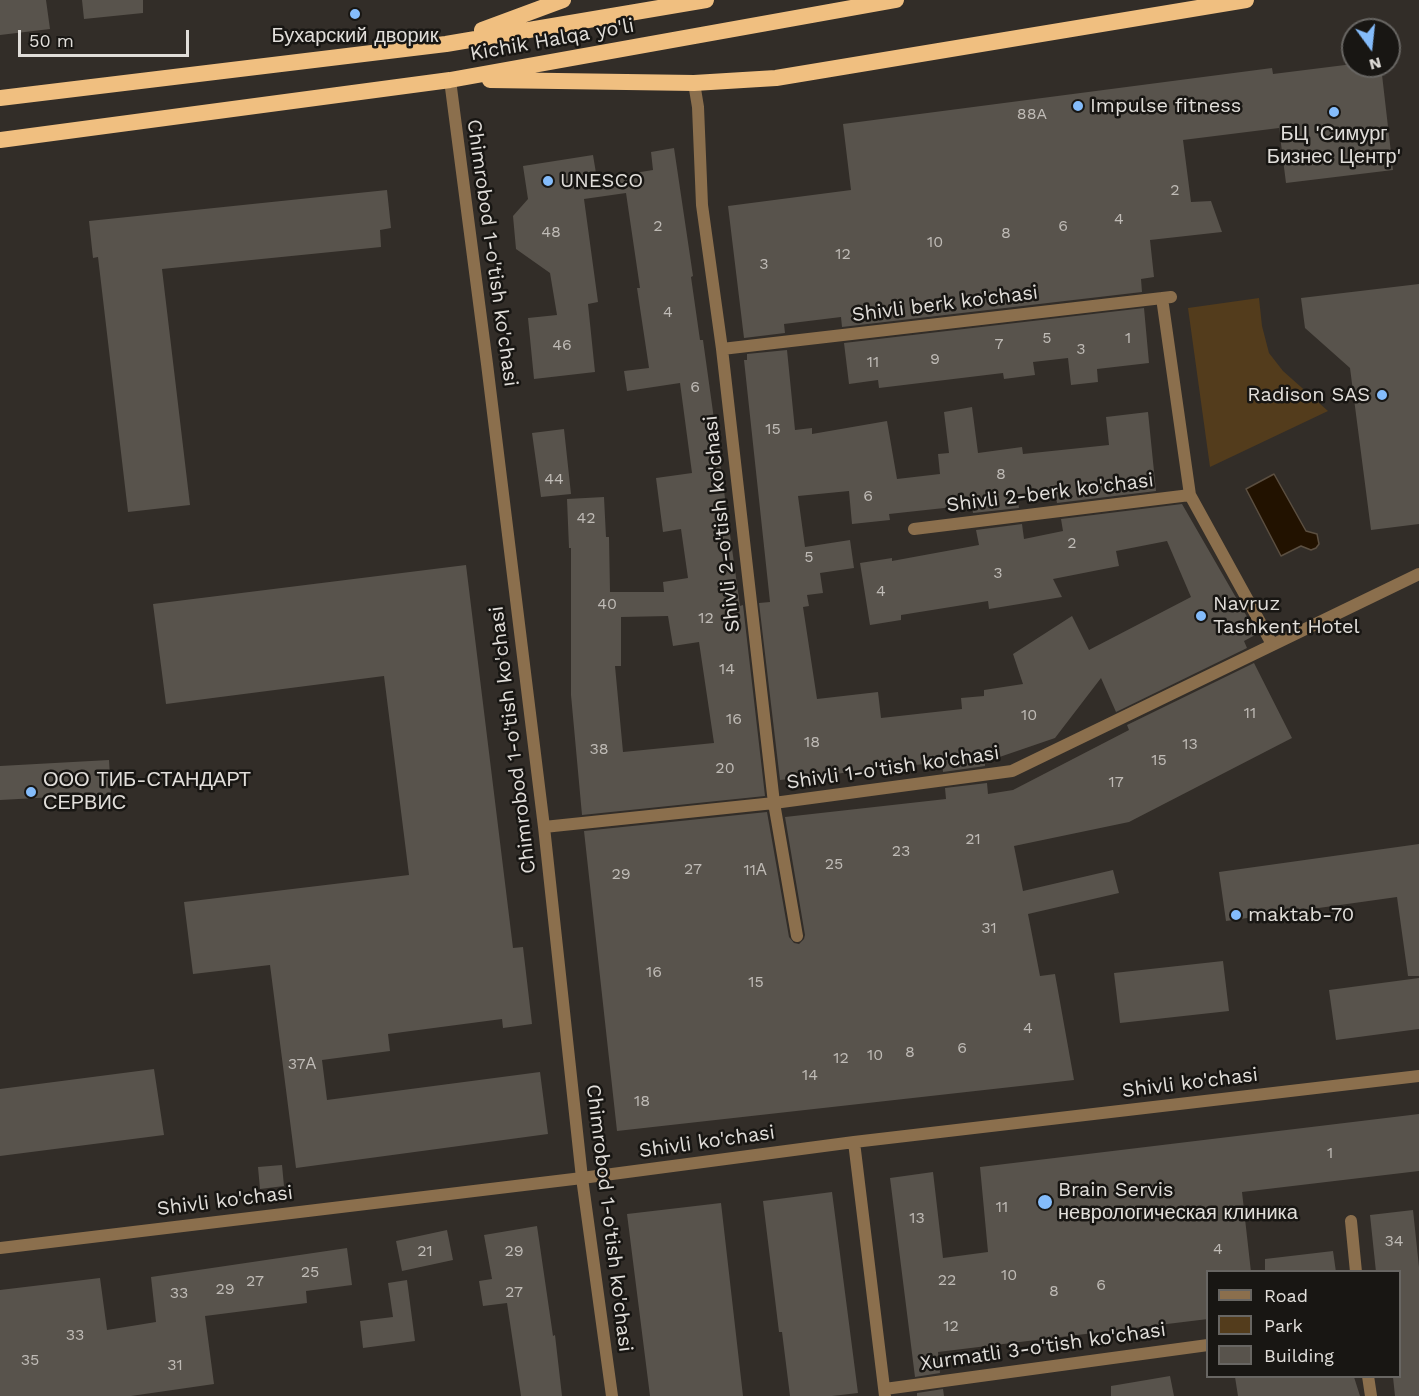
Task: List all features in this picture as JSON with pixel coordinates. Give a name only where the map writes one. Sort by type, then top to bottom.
[{"type":"highway","points":[[446,44],[563,0]]},
{"type":"highway","name":"Kichik Halqa yo'li","points":[[0,98],[446,44],[706,0]]},
{"type":"highway","name":"Kichik Halqa yo'li","points":[[0,140],[450,80],[896,0]]},
{"type":"highway","points":[[450,80],[694,83],[776,78],[1246,0]]},
{"type":"street","name":"Chimrobod 1-o'tish ko'chasi","points":[[450,80],[544,827],[582,1178],[612,1396]]},
{"type":"street","name":"Shivli 2-o'tish ko'chasi","points":[[694,83],[699,107],[702,205],[722,349],[774,803],[797,936]]},
{"type":"street","name":"Shivli berk ko'chasi","points":[[722,349],[1167,298],[1190,495]]},
{"type":"street","name":"Shivli 2-berk ko'chasi","points":[[914,529],[1190,495]]},
{"type":"street","points":[[1190,495],[1272,644]]},
{"type":"street","name":"Shivli 1-o'tish ko'chasi","points":[[544,827],[774,803],[1012,771],[1419,574]]},
{"type":"street","name":"Shivli ko'chasi","points":[[0,1248],[582,1178],[854,1142],[1419,1076]]},
{"type":"street","points":[[854,1142],[885,1392]]},
{"type":"street","points":[[1351,1221],[1356,1270]]},
{"type":"street","name":"Xurmatli 3-o'tish ko'chasi","points":[[885,1392],[1206,1345]]},
{"type":"street","points":[[1368,1378],[1371,1396]]},
{"type":"green space","points":[[1259,298],[1262,326],[1269,353],[1283,371],[1328,411],[1210,467],[1188,308]]},
{"type":"shaded area","points":[[1274,474],[1306,531],[1317,534],[1319,544],[1316,548],[1311,550],[1301,546],[1281,556],[1246,489]]},
{"type":"building","points":[[0,0],[46,0],[50,29],[0,35]]},
{"type":"building","points":[[82,0],[143,0],[143,13],[84,19]]},
{"type":"building","points":[[1341,66],[1341,78],[1382,78],[1393,170],[1286,183],[1279,128],[1183,140],[1191,202],[1211,201],[1222,232],[1150,240],[1154,277],[1141,279],[1142,292],[842,327],[841,317],[784,324],[785,333],[744,338],[728,206],[851,190],[843,124],[1272,68],[1273,74]]},
{"type":"building","points":[[674,148],[740,606],[743,605],[765,796],[582,815],[571,695],[571,548],[569,548],[567,499],[604,497],[606,537],[609,537],[610,592],[664,592],[663,582],[688,578],[681,529],[663,532],[656,478],[692,473],[680,383],[627,391],[624,371],[649,368],[626,193],[584,199],[598,302],[588,304],[595,372],[534,379],[528,318],[557,315],[550,273],[516,249],[513,216],[528,199],[523,166],[593,155],[597,179],[653,170],[651,152]],"holes":[[[668,616],[673,646],[699,642],[714,743],[623,752],[615,666],[621,666],[621,617]]]},
{"type":"building","points":[[387,190],[391,228],[380,230],[381,247],[162,269],[190,505],[128,512],[98,257],[93,258],[89,221]]},
{"type":"building","name":"Radison SAS","points":[[1419,284],[1419,524],[1371,530],[1350,368],[1305,328],[1301,298]]},
{"type":"building","points":[[1144,308],[1149,363],[1097,369],[1098,382],[1071,385],[1068,358],[1033,362],[1035,375],[1004,379],[1003,373],[879,388],[878,380],[849,384],[844,343]]},
{"type":"building","points":[[787,350],[795,430],[812,428],[812,434],[887,421],[897,479],[940,474],[938,454],[949,453],[944,412],[972,407],[978,453],[1022,447],[1023,454],[1109,445],[1106,417],[1148,412],[1156,491],[1057,503],[1055,492],[1017,496],[1019,508],[973,513],[972,505],[889,514],[890,520],[852,524],[849,491],[798,496],[805,547],[850,540],[854,568],[820,573],[823,593],[807,595],[809,606],[803,607],[817,699],[878,692],[881,718],[962,709],[961,698],[984,696],[984,690],[1023,684],[1013,654],[1072,616],[1089,650],[1191,597],[1167,541],[1116,551],[1119,566],[1053,579],[1062,597],[989,609],[988,601],[901,615],[901,620],[870,625],[860,563],[892,558],[892,561],[979,545],[976,530],[1022,524],[1024,539],[1063,531],[1061,519],[1182,504],[1257,634],[1244,641],[1247,648],[1116,712],[1101,678],[1055,738],[985,762],[985,766],[943,772],[942,762],[780,780],[759,603],[770,602],[744,360],[747,360],[747,354]]},
{"type":"building","points":[[564,429],[571,494],[541,497],[532,433]]},
{"type":"building","points":[[466,565],[513,948],[523,947],[532,1024],[503,1028],[502,1019],[388,1034],[390,1051],[322,1060],[327,1100],[540,1072],[548,1134],[296,1168],[270,965],[193,974],[184,902],[409,875],[384,676],[166,704],[153,604]]},
{"type":"building","points":[[1254,663],[1292,738],[1129,822],[1014,846],[1023,891],[1113,870],[1119,893],[1028,914],[1040,976],[1055,974],[1074,1080],[617,1131],[584,831],[767,812],[789,937],[794,943],[799,944],[805,935],[785,817],[946,799],[945,788],[987,783],[988,794],[1013,790],[1129,730],[1127,725]]},
{"type":"building","points":[[109,760],[111,794],[0,800],[0,766]]},
{"type":"building","points":[[1419,844],[1419,976],[1408,976],[1397,897],[1226,921],[1219,872]]},
{"type":"building","points":[[1223,961],[1229,1011],[1120,1023],[1114,973]]},
{"type":"building","points":[[1419,978],[1419,1029],[1336,1040],[1329,990]]},
{"type":"building","points":[[154,1069],[164,1135],[0,1156],[0,1089]]},
{"type":"building","points":[[1419,1114],[1419,1171],[1242,1192],[1251,1270],[1206,1270],[1206,1319],[938,1352],[940,1373],[915,1377],[890,1178],[933,1172],[943,1258],[988,1252],[980,1167]]},
{"type":"building","points":[[282,1165],[284,1186],[260,1189],[258,1167]]},
{"type":"building","points":[[832,1192],[858,1393],[832,1396],[790,1396],[782,1332],[779,1332],[763,1201]]},
{"type":"building","points":[[721,1203],[743,1396],[650,1396],[627,1214]]},
{"type":"building","points":[[1413,1210],[1419,1267],[1419,1396],[1395,1396],[1393,1378],[1401,1378],[1401,1270],[1376,1270],[1370,1215]]},
{"type":"building","points":[[537,1226],[553,1336],[555,1335],[562,1396],[521,1396],[507,1303],[483,1306],[479,1281],[492,1279],[484,1235]]},
{"type":"building","points":[[447,1230],[453,1260],[402,1271],[396,1241]]},
{"type":"building","points":[[347,1248],[352,1285],[306,1291],[307,1303],[205,1316],[214,1384],[131,1396],[0,1396],[0,1290],[100,1278],[107,1330],[156,1322],[151,1277]]},
{"type":"building","points":[[1333,1251],[1336,1270],[1265,1270],[1265,1259]]},
{"type":"building","points":[[407,1280],[415,1341],[363,1348],[360,1321],[393,1317],[388,1283]]},
{"type":"building","points":[[1170,1376],[1174,1396],[1111,1396],[1111,1386]]},
{"type":"building","points":[[1235,1378],[1354,1378],[1360,1396],[1238,1396]]},
{"type":"building","points":[[943,1389],[944,1396],[917,1396],[917,1393]]},
{"type":"place","name":"Бухарский дворик","points":[[355,14]]},
{"type":"place","name":"Impulse fitness","points":[[1078,106]]},
{"type":"place","name":"БЦ 'Симург Бизнес Центр'","points":[[1334,112]]},
{"type":"place","name":"UNESCO","points":[[548,181]]},
{"type":"place","name":"Radison SAS","points":[[1382,395]]},
{"type":"place","name":"Navruz Tashkent Hotel","points":[[1201,616]]},
{"type":"place","name":"ООО ТИБ-СТАНДАРТ СЕРВИС","points":[[31,792]]},
{"type":"place","name":"maktab-70","points":[[1236,915]]},
{"type":"place","name":"Brain Servis неврологическая клиника","points":[[1045,1202]]}]
